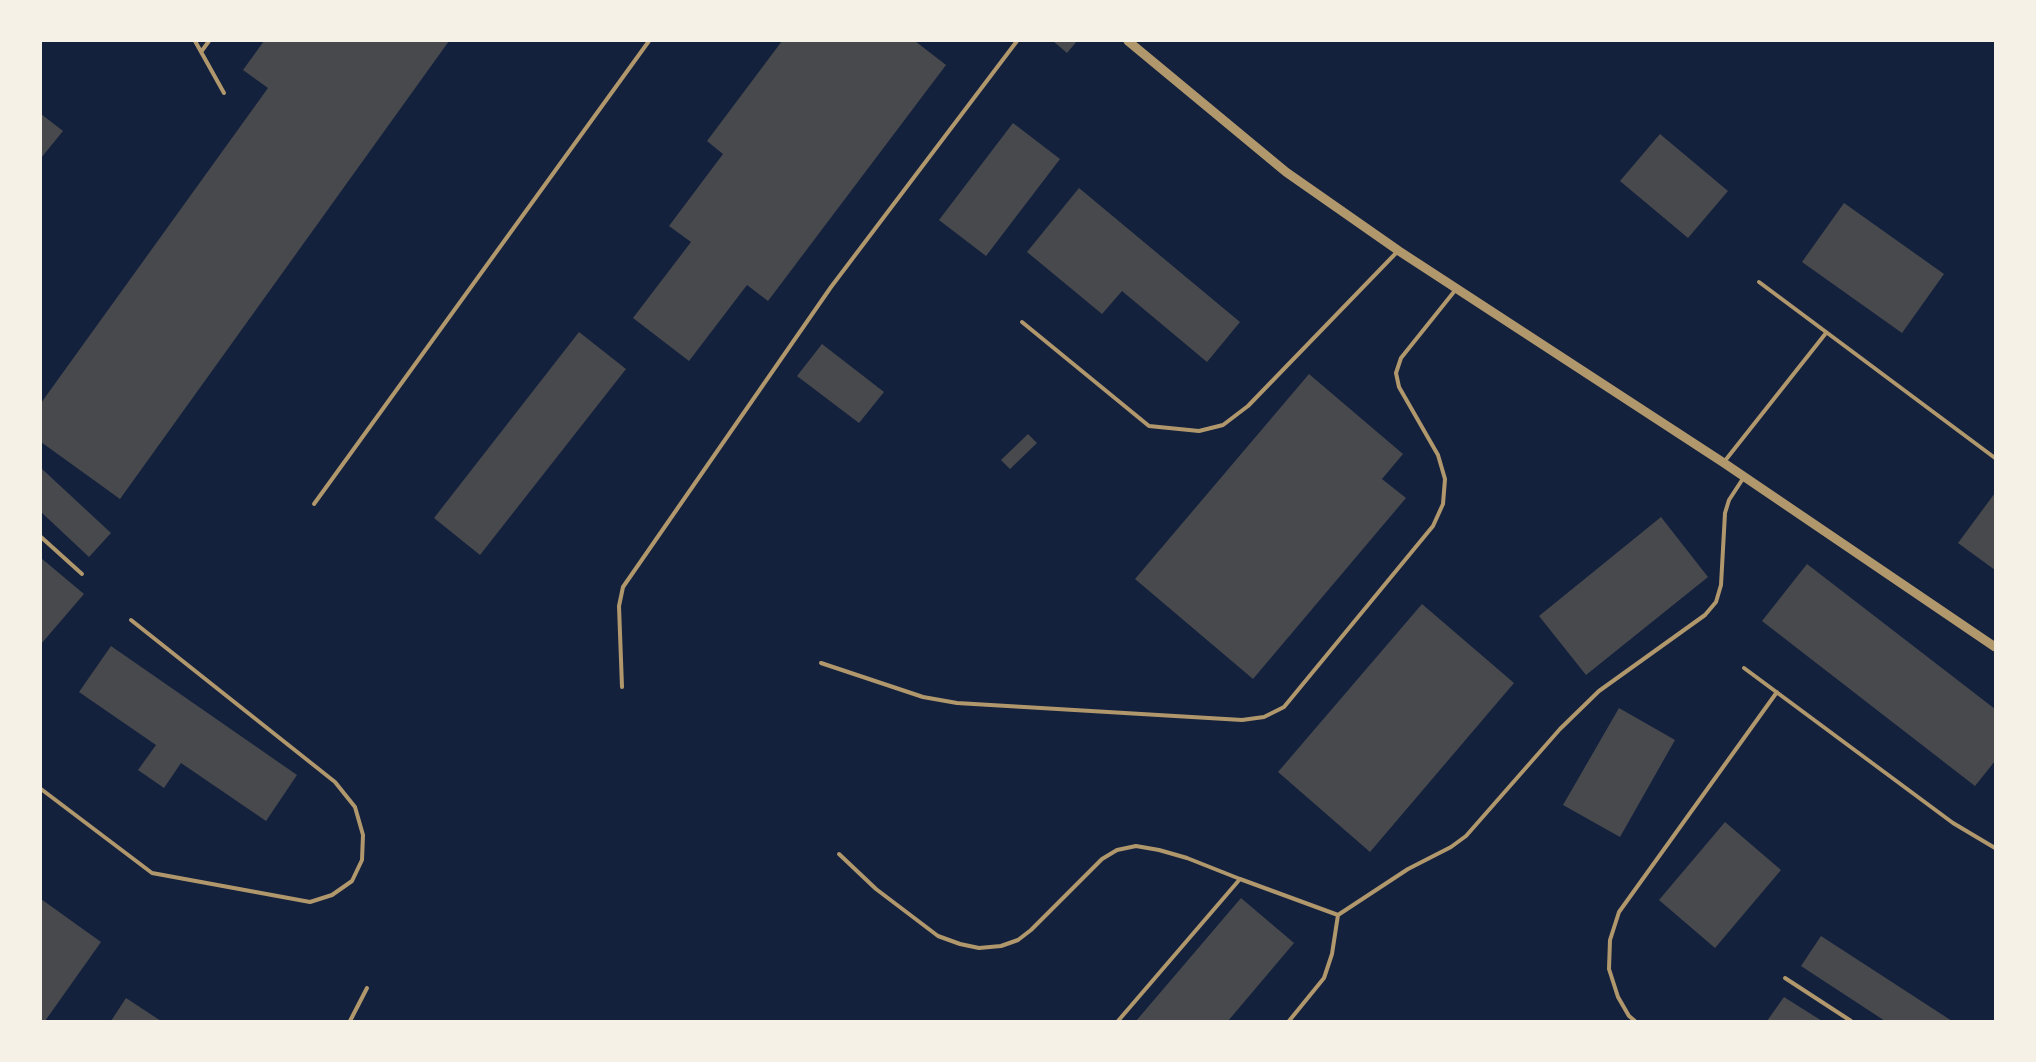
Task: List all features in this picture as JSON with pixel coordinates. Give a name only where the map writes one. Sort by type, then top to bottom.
[{"type":"street","points":[[1128,41],[1286,172],[1399,251],[1724,463],[1995,647]]},
{"type":"lane","points":[[195,41],[224,93]]},
{"type":"lane","points":[[201,52],[209,41]]},
{"type":"lane","points":[[314,504],[649,41]]},
{"type":"lane","points":[[622,687],[619,606],[623,588],[831,286],[1017,41]]},
{"type":"lane","points":[[1022,322],[1149,426],[1199,431],[1223,425],[1248,406],[1399,251]]},
{"type":"lane","points":[[1759,282],[1995,458]]},
{"type":"lane","points":[[821,663],[923,697],[957,703],[1242,720],[1264,717],[1284,707],[1433,526],[1443,504],[1444,479],[1438,455],[1399,387],[1396,373],[1400,358],[1457,288]]},
{"type":"lane","points":[[1724,463],[1826,333]]},
{"type":"lane","points":[[1289,1021],[1324,978],[1332,954],[1338,915],[1408,869],[1451,847],[1466,836],[1560,729],[1599,690],[1705,615],[1716,602],[1721,585],[1725,514],[1729,500],[1744,477]]},
{"type":"lane","points":[[41,536],[82,574]]},
{"type":"lane","points":[[41,789],[152,873],[310,902],[332,895],[352,881],[362,860],[364,835],[355,807],[336,782],[131,620]]},
{"type":"lane","points":[[1744,668],[1953,823],[1995,848]]},
{"type":"lane","points":[[1635,1021],[1629,1016],[1618,997],[1609,969],[1610,940],[1619,912],[1776,692]]},
{"type":"lane","points":[[839,854],[876,889],[938,936],[960,944],[980,948],[1001,946],[1018,940],[1031,930],[1102,859],[1117,850],[1136,846],[1187,858],[1338,915]]},
{"type":"lane","points":[[1118,1021],[1240,879]]},
{"type":"lane","points":[[1785,978],[1851,1021]]},
{"type":"lane","points":[[350,1021],[367,988]]},
{"type":"building","points":[[264,41],[449,41],[120,499],[41,442],[41,403],[268,88],[243,70]]},
{"type":"building","points":[[782,41],[915,41],[946,65],[768,301],[747,285],[689,361],[633,318],[691,242],[669,226],[723,154],[707,141]]},
{"type":"building","points":[[1053,41],[1077,41],[1067,53]]},
{"type":"building","points":[[41,114],[63,131],[41,158]]},
{"type":"building","points":[[1013,123],[1060,159],[986,256],[939,220]]},
{"type":"building","points":[[1660,134],[1728,191],[1688,238],[1620,181]]},
{"type":"building","points":[[1079,188],[1240,322],[1207,362],[1122,291],[1102,314],[1027,252]]},
{"type":"building","points":[[1844,203],[1944,274],[1902,333],[1802,262]]},
{"type":"building","points":[[579,332],[626,369],[480,555],[434,518]]},
{"type":"building","points":[[822,344],[884,392],[859,423],[797,376]]},
{"type":"building","points":[[1309,374],[1403,454],[1382,479],[1406,498],[1253,679],[1135,579]]},
{"type":"building","points":[[1028,434],[1037,443],[1010,469],[1001,460]]},
{"type":"building","points":[[41,468],[111,533],[89,557],[41,512]]},
{"type":"building","points":[[1995,493],[1995,570],[1958,543]]},
{"type":"building","points":[[1661,517],[1708,577],[1586,675],[1539,616]]},
{"type":"building","points":[[41,558],[84,594],[41,644]]},
{"type":"building","points":[[1807,564],[1995,709],[1995,761],[1975,786],[1762,621]]},
{"type":"building","points":[[1422,604],[1514,683],[1370,852],[1278,772]]},
{"type":"building","points":[[111,646],[297,775],[266,821],[181,763],[164,788],[138,770],[156,745],[79,692]]},
{"type":"building","points":[[1619,708],[1675,740],[1620,837],[1563,805]]},
{"type":"building","points":[[1725,822],[1781,870],[1715,948],[1659,900]]},
{"type":"building","points":[[1241,898],[1294,943],[1228,1021],[1136,1021]]},
{"type":"building","points":[[41,899],[101,942],[45,1021],[41,1021]]},
{"type":"building","points":[[1821,936],[1952,1021],[1885,1021],[1801,966]]},
{"type":"building","points":[[1784,997],[1822,1021],[1767,1021]]},
{"type":"building","points":[[126,998],[161,1021],[111,1021]]}]
